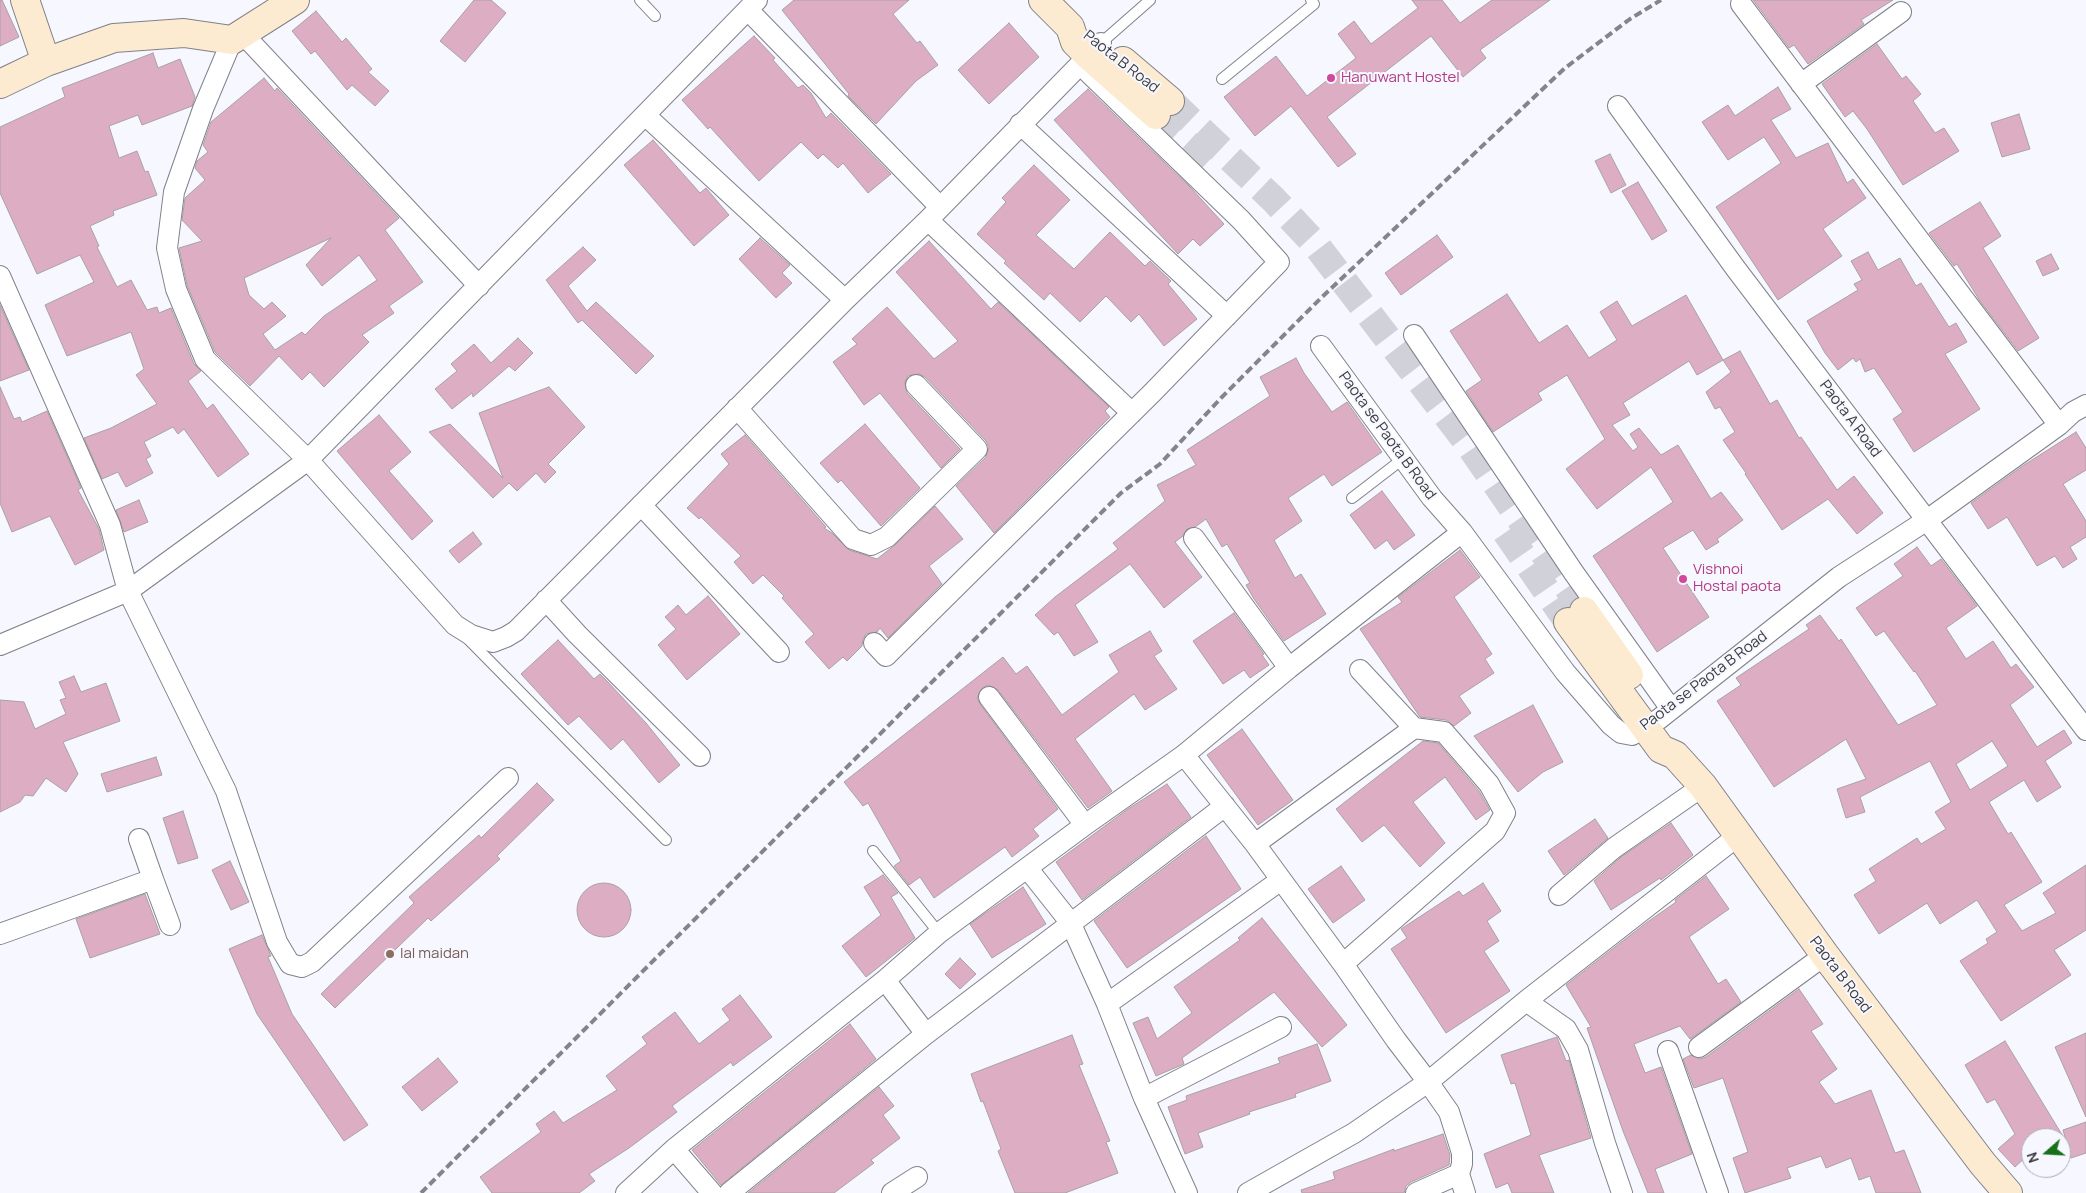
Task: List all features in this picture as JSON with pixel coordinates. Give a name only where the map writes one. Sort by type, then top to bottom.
[{"type":"street","points":[[25,0],[46,62]]},
{"type":"street","points":[[295,0],[237,37],[203,109],[174,192],[167,248],[176,289],[205,359],[308,460],[455,625],[471,635],[493,642],[516,631],[845,300],[934,214],[1090,54],[1279,262],[1132,413],[886,656],[874,643]]},
{"type":"street","name":"Paota B Road","points":[[1043,0],[1070,26],[1075,42],[1163,108]]},
{"type":"street","points":[[1741,4],[2059,425]]},
{"type":"street","points":[[0,645],[128,591],[308,460],[753,5],[934,214],[1132,413]]},
{"type":"street","points":[[1801,84],[1901,12]]},
{"type":"street","points":[[0,84],[46,62],[114,38],[184,33],[237,37],[478,286]]},
{"type":"street","name":"Paota A Road","points":[[1618,106],[1736,270],[2086,730]]},
{"type":"street","points":[[645,115],[845,300]]},
{"type":"street","points":[[1020,124],[1227,316]]},
{"type":"street","points":[[2,287],[110,526],[128,591],[226,791],[277,942],[290,964],[302,967],[312,962],[508,778]]},
{"type":"street","points":[[1414,335],[1574,573],[1658,719]]},
{"type":"street","name":"Paota se Paota B Road","points":[[1321,346],[1432,498],[1462,532],[1565,672],[1612,725],[1621,733],[1632,735],[1658,719],[1839,577],[1927,520],[2086,405]]},
{"type":"street","points":[[737,408],[853,539],[871,545],[887,538],[977,449],[916,385]]},
{"type":"street","points":[[641,505],[780,652]]},
{"type":"street","points":[[626,1193],[674,1149],[940,933],[1085,825],[1184,755],[1289,668],[1462,532]]},
{"type":"street","points":[[1194,538],[1289,668]]},
{"type":"street","points":[[546,600],[577,634],[700,756]]},
{"type":"street","name":"Paota B Road","points":[[1576,617],[1658,719],[1671,740],[1674,756],[1703,786],[1825,956],[2008,1193]]},
{"type":"street","points":[[1343,964],[1495,831],[1505,813],[1488,784],[1444,732],[1414,728],[1360,670]]},
{"type":"street","points":[[989,697],[1085,825]]},
{"type":"street","points":[[1256,844],[1414,728]]},
{"type":"street","points":[[1184,755],[1256,844],[1449,1112],[1462,1153],[1462,1184],[1416,1193]]},
{"type":"street","points":[[1559,895],[1614,848],[1703,786]]},
{"type":"street","points":[[729,1193],[926,1034],[1070,922],[1225,806]]},
{"type":"street","points":[[1248,1193],[1354,1134],[1428,1082],[1526,1001],[1739,835]]},
{"type":"street","points":[[139,839],[170,925]]},
{"type":"street","points":[[1028,869],[1070,922],[1107,1004],[1144,1098],[1187,1193]]},
{"type":"street","points":[[0,934],[153,879]]},
{"type":"street","points":[[1107,1004],[1281,880]]},
{"type":"street","points":[[1698,1047],[1825,956]]},
{"type":"street","points":[[884,980],[926,1034]]},
{"type":"street","points":[[1526,1001],[1566,1029],[1578,1050],[1605,1143],[1622,1193]]},
{"type":"street","points":[[1144,1098],[1281,1027]]},
{"type":"street","points":[[1668,1051],[1718,1193]]},
{"type":"street","points":[[674,1149],[712,1193]]},
{"type":"street","points":[[892,1193],[917,1176]]},
{"type":"lane","points":[[640,0],[655,16]]},
{"type":"lane","points":[[1090,54],[1150,0]]},
{"type":"lane","points":[[1222,79],[1314,4],[1311,0]]},
{"type":"lane","points":[[1352,498],[1404,458]]},
{"type":"lane","points":[[455,625],[666,840]]},
{"type":"lane","points":[[873,851],[940,933]]},
{"type":"building","points":[[0,0],[2,0],[19,37],[0,46]]},
{"type":"building","points":[[474,0],[491,0],[506,13],[465,62],[440,41]]},
{"type":"building","points":[[794,0],[909,0],[893,14],[917,43],[920,41],[938,65],[916,81],[876,124],[848,96],[849,94],[782,10]]},
{"type":"building","points":[[1412,0],[1442,0],[1460,23],[1492,0],[1550,0],[1480,50],[1486,58],[1463,77],[1431,36],[1327,117],[1356,154],[1338,167],[1291,106],[1255,136],[1224,97],[1276,56],[1307,96],[1356,58],[1338,34],[1354,21],[1371,44],[1418,8]]},
{"type":"building","points":[[1753,0],[1893,0],[1861,20],[1864,24],[1808,64],[1794,45],[1789,48]]},
{"type":"building","points":[[316,11],[342,42],[346,38],[372,69],[368,72],[389,91],[375,106],[352,85],[347,90],[315,51],[311,54],[292,31]]},
{"type":"building","points":[[1009,23],[1039,57],[989,104],[958,70]]},
{"type":"building","points":[[754,36],[775,58],[773,60],[798,88],[803,85],[811,93],[826,118],[831,113],[891,174],[868,193],[843,163],[838,168],[823,154],[818,159],[801,142],[759,181],[710,127],[708,129],[682,100]]},
{"type":"building","points":[[1877,44],[1902,79],[1906,76],[1921,94],[1913,101],[1935,133],[1944,128],[1959,151],[1903,185],[1867,129],[1853,111],[1845,117],[1822,84]]},
{"type":"building","points":[[153,53],[158,68],[180,59],[195,97],[192,106],[142,125],[138,115],[109,126],[119,158],[137,151],[145,172],[148,171],[157,195],[113,211],[114,215],[90,226],[99,246],[97,247],[117,287],[131,280],[147,310],[157,307],[159,313],[171,308],[194,364],[201,371],[188,381],[207,409],[213,404],[249,454],[218,477],[184,429],[178,434],[173,427],[144,442],[151,456],[146,459],[153,473],[126,487],[118,472],[102,479],[84,438],[111,428],[157,404],[136,375],[144,369],[131,332],[67,356],[45,305],[94,282],[80,255],[37,274],[0,193],[0,127],[65,97],[62,88]]},
{"type":"building","points":[[264,78],[275,91],[277,88],[399,218],[385,230],[423,282],[389,306],[394,313],[362,335],[369,342],[324,387],[310,372],[302,380],[279,356],[250,386],[215,352],[187,285],[179,248],[202,241],[182,220],[185,198],[205,180],[195,168],[197,161],[208,152],[203,145],[211,122]],"holes":[[[331,238],[306,265],[322,286],[359,255],[377,280],[324,316],[305,335],[302,332],[275,350],[263,334],[286,316],[272,302],[264,309],[249,295],[244,278]]]},
{"type":"building","points":[[1778,87],[1791,109],[1771,120],[1796,158],[1828,143],[1847,183],[1853,179],[1866,198],[1823,229],[1842,256],[1778,300],[1716,207],[1781,163],[1764,137],[1728,160],[1702,122],[1728,105],[1735,116]]},
{"type":"building","points":[[1088,89],[1190,187],[1224,224],[1200,246],[1193,239],[1178,254],[1054,120]]},
{"type":"building","points":[[2019,114],[2030,149],[2002,157],[1991,123]]},
{"type":"building","points":[[653,140],[700,193],[706,188],[729,215],[694,246],[624,165]]},
{"type":"building","points":[[1610,154],[1626,185],[1611,193],[1595,161]]},
{"type":"building","points":[[1034,165],[1070,200],[1036,235],[1074,269],[1110,232],[1145,266],[1150,261],[1171,281],[1168,284],[1197,319],[1164,346],[1139,314],[1131,322],[1106,296],[1080,322],[1050,293],[1044,300],[1004,263],[1006,261],[977,234],[1006,202],[1002,198]]},
{"type":"building","points":[[1638,182],[1667,231],[1652,240],[1622,191]]},
{"type":"building","points":[[1980,202],[2001,236],[1983,248],[2039,338],[2018,351],[1980,301],[1957,264],[1954,266],[1929,233]]},
{"type":"building","points":[[1437,235],[1453,257],[1401,295],[1385,273]]},
{"type":"building","points":[[760,238],[790,265],[782,273],[792,283],[776,298],[739,259]]},
{"type":"building","points":[[929,241],[991,309],[998,302],[1109,407],[1105,411],[1110,417],[994,533],[956,486],[986,457],[989,447],[986,441],[925,377],[919,374],[908,376],[905,382],[907,393],[960,449],[941,468],[880,393],[864,405],[833,362],[857,344],[852,339],[887,307],[934,359],[958,341],[896,272]]},
{"type":"building","points":[[583,247],[596,260],[568,286],[587,311],[596,302],[654,356],[636,374],[582,320],[578,323],[546,280]]},
{"type":"building","points":[[1868,252],[1878,270],[1900,258],[1916,286],[1921,283],[1949,327],[1956,323],[1967,342],[1945,354],[1980,409],[1914,452],[1893,419],[1903,412],[1874,368],[1865,372],[1860,359],[1856,362],[1853,358],[1838,370],[1825,353],[1807,321],[1858,290],[1854,284],[1862,280],[1851,261]]},
{"type":"building","points":[[2051,254],[2059,269],[2043,276],[2036,261]]},
{"type":"building","points":[[1507,294],[1539,343],[1567,325],[1589,358],[1617,340],[1600,312],[1617,301],[1632,326],[1686,295],[1723,360],[1697,375],[1689,361],[1623,403],[1630,415],[1612,425],[1633,451],[1638,447],[1630,434],[1639,428],[1661,455],[1678,445],[1711,499],[1721,492],[1743,520],[1717,539],[1719,542],[1706,550],[1693,530],[1663,548],[1709,617],[1657,652],[1593,556],[1673,502],[1651,467],[1597,509],[1566,469],[1605,439],[1567,375],[1538,393],[1542,400],[1493,432],[1466,391],[1482,380],[1450,331]]},
{"type":"building","points":[[0,305],[29,370],[0,381]]},
{"type":"building","points":[[518,338],[533,353],[515,371],[509,366],[473,397],[472,393],[452,409],[435,389],[457,371],[451,364],[474,344],[491,363]]},
{"type":"building","points":[[1740,351],[1770,404],[1777,400],[1799,438],[1801,437],[1837,490],[1854,476],[1883,513],[1857,534],[1828,499],[1782,530],[1723,440],[1735,432],[1720,407],[1715,409],[1706,392],[1731,372],[1723,360]]},
{"type":"building","points":[[1296,358],[1304,373],[1332,412],[1347,402],[1382,452],[1332,486],[1324,474],[1288,498],[1302,521],[1274,540],[1295,578],[1301,574],[1326,614],[1284,641],[1254,599],[1246,585],[1250,583],[1227,544],[1222,547],[1206,519],[1195,527],[1187,529],[1183,536],[1175,542],[1202,577],[1164,608],[1130,564],[1075,605],[1098,642],[1074,656],[1058,632],[1054,635],[1035,615],[1055,597],[1118,549],[1113,543],[1165,501],[1157,485],[1196,465],[1187,450],[1270,396],[1260,377]]},
{"type":"building","points":[[0,387],[14,419],[20,417],[22,422],[47,411],[81,488],[78,490],[99,529],[104,550],[75,565],[50,516],[12,532],[0,503]]},
{"type":"building","points":[[549,387],[585,427],[548,464],[556,472],[545,483],[536,473],[517,491],[509,483],[493,498],[429,432],[450,424],[503,478],[479,413]]},
{"type":"building","points":[[379,415],[411,452],[389,471],[433,521],[412,540],[337,451]]},
{"type":"building","points":[[865,424],[920,488],[881,526],[841,480],[838,483],[820,463]]},
{"type":"building","points":[[2076,432],[2086,448],[2086,470],[2063,484],[2086,521],[2086,537],[2070,547],[2077,559],[2063,568],[2055,556],[2037,566],[2007,517],[1988,529],[1971,503],[2024,465]]},
{"type":"building","points":[[745,435],[826,527],[824,528],[832,533],[849,550],[877,559],[895,545],[935,506],[963,539],[929,566],[942,584],[888,638],[880,628],[877,632],[866,634],[862,646],[847,661],[843,657],[829,669],[805,642],[814,634],[782,598],[784,596],[763,575],[753,584],[734,562],[741,556],[701,517],[699,519],[687,508],[729,464],[721,454]]},
{"type":"building","points":[[1382,491],[1415,535],[1394,550],[1387,540],[1375,549],[1350,515]]},
{"type":"building","points":[[139,500],[148,522],[124,532],[116,510]]},
{"type":"building","points":[[473,532],[482,544],[459,563],[449,551]]},
{"type":"building","points":[[1917,547],[1931,566],[1941,559],[1977,606],[1946,628],[1966,659],[1993,641],[2011,668],[2016,664],[2034,687],[2010,705],[2037,747],[2064,730],[2072,743],[2045,761],[2061,787],[2037,802],[2024,780],[1989,802],[2008,834],[2011,832],[2042,882],[2004,905],[2022,931],[2056,913],[2043,893],[2086,865],[2086,930],[2054,950],[2071,975],[2001,1021],[1960,961],[1988,943],[1986,939],[1997,932],[1977,900],[1940,924],[1927,903],[1879,934],[1854,895],[1876,881],[1869,869],[1917,838],[1921,844],[1946,829],[1935,812],[1951,802],[1930,761],[1860,797],[1865,812],[1846,818],[1837,789],[1866,779],[1846,739],[1774,787],[1717,701],[1741,685],[1736,678],[1809,629],[1806,625],[1820,615],[1839,641],[1841,639],[1898,725],[1937,705],[1915,671],[1884,631],[1876,636],[1856,608],[1903,576],[1894,564]],"holes":[[[1992,741],[2008,766],[1970,790],[1956,764]]]},
{"type":"building","points":[[1460,550],[1480,577],[1454,597],[1492,654],[1485,659],[1494,673],[1459,696],[1471,713],[1454,726],[1446,720],[1420,717],[1360,629],[1402,602],[1398,597]]},
{"type":"building","points":[[708,596],[740,634],[687,680],[658,645],[676,629],[665,617],[678,605],[686,615]]},
{"type":"building","points":[[1234,613],[1264,654],[1262,655],[1269,665],[1250,678],[1244,670],[1223,684],[1193,641]]},
{"type":"building","points":[[1150,631],[1162,651],[1154,656],[1177,689],[1145,710],[1134,694],[1075,739],[1112,791],[1088,808],[998,690],[988,685],[982,688],[977,698],[980,704],[1058,809],[1033,829],[1039,836],[1012,857],[1005,847],[934,898],[920,877],[909,885],[894,866],[901,861],[868,803],[863,806],[844,782],[1003,657],[1016,674],[1027,666],[1062,715],[1119,672],[1109,655]]},
{"type":"building","points":[[558,640],[594,679],[600,674],[607,681],[646,723],[680,765],[659,783],[623,739],[611,750],[579,716],[568,725],[521,674]]},
{"type":"building","points":[[74,676],[81,692],[106,683],[120,721],[63,742],[78,774],[66,792],[46,778],[33,796],[25,795],[20,802],[0,812],[0,700],[24,702],[35,729],[66,714],[60,700],[66,698],[59,682]]},
{"type":"building","points":[[1533,705],[1563,762],[1543,772],[1518,792],[1474,736]]},
{"type":"building","points":[[1242,729],[1293,800],[1258,825],[1207,755]]},
{"type":"building","points":[[1423,741],[1438,743],[1479,791],[1490,810],[1476,820],[1445,777],[1413,802],[1445,843],[1420,867],[1384,825],[1362,842],[1336,809]]},
{"type":"building","points":[[156,757],[162,775],[107,792],[101,774]]},
{"type":"building","points":[[537,783],[554,800],[497,856],[500,859],[431,921],[428,918],[335,1008],[321,994],[414,903],[409,897],[479,835],[481,838]]},
{"type":"building","points":[[1167,784],[1191,817],[1082,900],[1056,862],[1128,809]]},
{"type":"building","points":[[183,811],[198,858],[178,864],[163,818]]},
{"type":"building","points":[[1595,819],[1608,838],[1564,875],[1548,851]]},
{"type":"building","points":[[1671,823],[1693,855],[1661,880],[1660,878],[1611,910],[1594,881],[1621,857]]},
{"type":"building","points":[[1206,836],[1241,889],[1127,968],[1094,921]]},
{"type":"building","points":[[230,861],[249,902],[231,910],[212,870]]},
{"type":"building","points":[[1341,866],[1365,900],[1333,923],[1308,889]]},
{"type":"building","points":[[883,875],[898,893],[891,897],[915,938],[866,977],[842,946],[881,915],[864,887]]},
{"type":"building","points":[[1706,876],[1729,909],[1689,937],[1718,984],[1726,979],[1741,1002],[1690,1039],[1680,1026],[1634,1044],[1645,1073],[1661,1067],[1692,1154],[1655,1169],[1664,1193],[1648,1193],[1623,1131],[1587,1028],[1591,1027],[1566,985],[1676,902],[1675,900]]},
{"type":"building","points":[[599,883],[609,883],[619,887],[627,895],[631,910],[627,925],[619,933],[609,937],[599,937],[589,933],[581,925],[577,915],[577,905],[581,895],[589,887]]},
{"type":"building","points":[[1483,883],[1501,911],[1487,921],[1499,941],[1484,951],[1510,991],[1446,1033],[1391,949],[1407,938],[1401,929],[1459,891],[1463,896]]},
{"type":"building","points":[[1023,887],[1046,924],[992,958],[970,924]]},
{"type":"building","points":[[145,894],[160,934],[90,958],[76,919]]},
{"type":"building","points":[[1262,918],[1347,1025],[1322,1047],[1274,992],[1182,1058],[1184,1064],[1156,1076],[1133,1023],[1148,1017],[1157,1039],[1192,1013],[1174,987],[1240,940],[1238,938]]},
{"type":"building","points":[[262,935],[271,956],[268,957],[292,1014],[368,1125],[344,1141],[257,1014],[229,949]]},
{"type":"building","points":[[960,958],[976,974],[960,989],[945,974]]},
{"type":"building","points":[[1799,989],[1823,1024],[1811,1031],[1837,1069],[1819,1082],[1835,1104],[1871,1090],[1895,1153],[1904,1150],[1921,1193],[1876,1193],[1870,1176],[1859,1180],[1851,1158],[1826,1168],[1821,1156],[1787,1168],[1791,1178],[1745,1193],[1733,1158],[1748,1152],[1723,1078],[1694,1088],[1683,1059],[1691,1055],[1700,1059],[1706,1057]]},
{"type":"building","points":[[740,995],[772,1037],[733,1066],[731,1062],[672,1106],[677,1112],[629,1148],[589,1174],[595,1181],[579,1193],[492,1193],[480,1177],[541,1132],[536,1124],[554,1111],[563,1123],[617,1090],[606,1076],[647,1044],[642,1037],[675,1012],[699,1044],[730,1020],[722,1009]]},
{"type":"building","points":[[850,1024],[876,1059],[721,1185],[692,1150]]},
{"type":"building","points":[[2086,1033],[2086,1117],[2055,1047]]},
{"type":"building","points":[[1072,1035],[1083,1064],[1079,1065],[1110,1141],[1106,1142],[1118,1173],[1065,1193],[1015,1193],[998,1151],[1001,1149],[971,1074]]},
{"type":"building","points":[[1557,1037],[1566,1061],[1569,1060],[1591,1138],[1539,1155],[1554,1193],[1512,1193],[1508,1183],[1496,1188],[1484,1154],[1531,1135],[1515,1083],[1511,1084],[1501,1055]]},
{"type":"building","points":[[2005,1041],[2058,1128],[2021,1128],[2021,1162],[2015,1167],[1998,1149],[2015,1134],[1995,1099],[1987,1103],[1965,1065]]},
{"type":"building","points":[[1317,1044],[1331,1081],[1295,1094],[1296,1097],[1249,1112],[1250,1114],[1198,1133],[1203,1147],[1185,1154],[1168,1107],[1187,1100],[1186,1096],[1280,1063],[1278,1058]]},
{"type":"building","points":[[438,1058],[458,1082],[422,1111],[402,1087]]},
{"type":"building","points":[[879,1087],[894,1106],[883,1115],[900,1138],[871,1160],[874,1163],[834,1193],[748,1193]]},
{"type":"building","points":[[2086,1122],[2086,1153],[2071,1158],[2071,1128],[2069,1128]]},
{"type":"building","points":[[1443,1134],[1450,1155],[1449,1165],[1411,1182],[1406,1186],[1404,1193],[1302,1193],[1301,1190],[1335,1179],[1333,1172],[1394,1149],[1394,1151]]},
{"type":"tunnel","points":[[1170,101],[1274,200],[1316,245],[1467,442],[1584,611]]},
{"type":"tunnel","points":[[1156,115],[1216,170]]},
{"type":"tunnel","points":[[1506,532],[1568,622]]},
{"type":"railway","points":[[421,1193],[1121,493],[1160,464],[1221,398],[1321,298],[1565,68],[1630,19],[1661,0]]},
{"type":"place","name":"Hanuwant Hostel","points":[[1331,78]]},
{"type":"place","name":"Vishnoi Hostal paota","points":[[1683,579]]},
{"type":"place","name":"lal maidan","points":[[390,954]]}]
